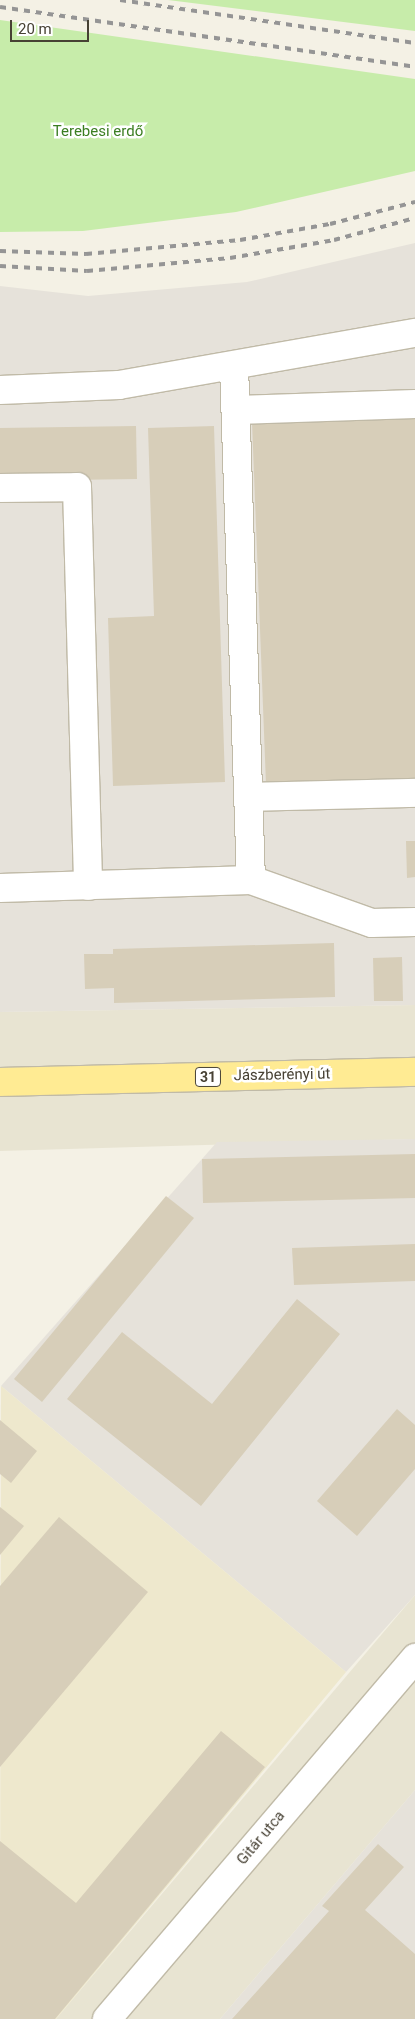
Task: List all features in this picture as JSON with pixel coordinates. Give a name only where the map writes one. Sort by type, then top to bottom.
[{"type":"main road","name":"Jászberényi út","points":[[0,1082],[415,1072]]},
{"type":"street","points":[[0,390],[119,385],[415,333]]},
{"type":"street","points":[[234,366],[237,410],[251,880]]},
{"type":"street","points":[[237,410],[415,404]]},
{"type":"street","points":[[0,488],[76,487],[88,886]]},
{"type":"street","points":[[249,797],[415,792]]},
{"type":"street","points":[[0,888],[251,880],[372,923],[415,922]]},
{"type":"street","name":"Gitár utca","points":[[107,2019],[415,1658]]},
{"type":"shaded area","points":[[415,243],[415,1005],[0,1012],[0,286],[88,296],[247,282]]},
{"type":"shaded area","points":[[415,1005],[415,1139],[0,1151],[0,1012]]},
{"type":"shaded area","points":[[415,1139],[415,1595],[346,1672],[1,1386],[217,1142]]},
{"type":"shaded area","points":[[1,1386],[346,1672],[56,2019],[0,2019]]},
{"type":"shaded area","points":[[415,1595],[415,1790],[220,2019],[56,2019]]},
{"type":"shaded area","points":[[415,1790],[415,2019],[220,2019]]},
{"type":"green space","points":[[168,0],[415,0],[415,31]]},
{"type":"green space","name":"Terebesi erdő","points":[[0,20],[415,79],[415,171],[236,212],[83,231],[0,232]]},
{"type":"building","points":[[415,416],[415,779],[266,784],[252,422]]},
{"type":"building","points":[[136,426],[137,479],[0,481],[0,428]]},
{"type":"building","points":[[214,426],[225,782],[113,786],[108,618],[154,616],[148,428]]},
{"type":"building","points":[[406,841],[415,841],[415,877],[407,878]]},
{"type":"building","points":[[334,943],[335,997],[114,1003],[114,988],[85,989],[84,954],[113,954],[113,949]]},
{"type":"building","points":[[402,957],[403,1001],[374,1001],[373,958]]},
{"type":"building","points":[[415,1154],[415,1198],[203,1203],[202,1159]]},
{"type":"building","points":[[166,1196],[194,1218],[42,1402],[14,1379]]},
{"type":"building","points":[[415,1244],[415,1281],[294,1285],[292,1248]]},
{"type":"building","points":[[297,1299],[340,1334],[201,1506],[67,1399],[122,1332],[212,1404]]},
{"type":"building","points":[[397,1409],[415,1425],[415,1469],[357,1536],[317,1501]]},
{"type":"building","points":[[0,1420],[37,1451],[11,1483],[0,1474]]},
{"type":"building","points":[[0,1507],[24,1526],[0,1555]]},
{"type":"building","points":[[59,1517],[148,1592],[0,1767],[0,1586]]},
{"type":"building","points":[[221,1731],[265,1767],[55,2019],[0,2019],[0,1841],[76,1903]]},
{"type":"building","points":[[378,1844],[404,1867],[365,1910],[415,1954],[415,2019],[232,2019],[329,1911],[322,1906]]},
{"type":"railway","points":[[120,0],[415,43]]},
{"type":"railway","points":[[0,7],[415,67]]},
{"type":"railway","points":[[0,251],[86,254],[240,240],[330,224],[415,202]]},
{"type":"railway","points":[[0,266],[87,271],[230,258],[334,240],[415,218]]}]
